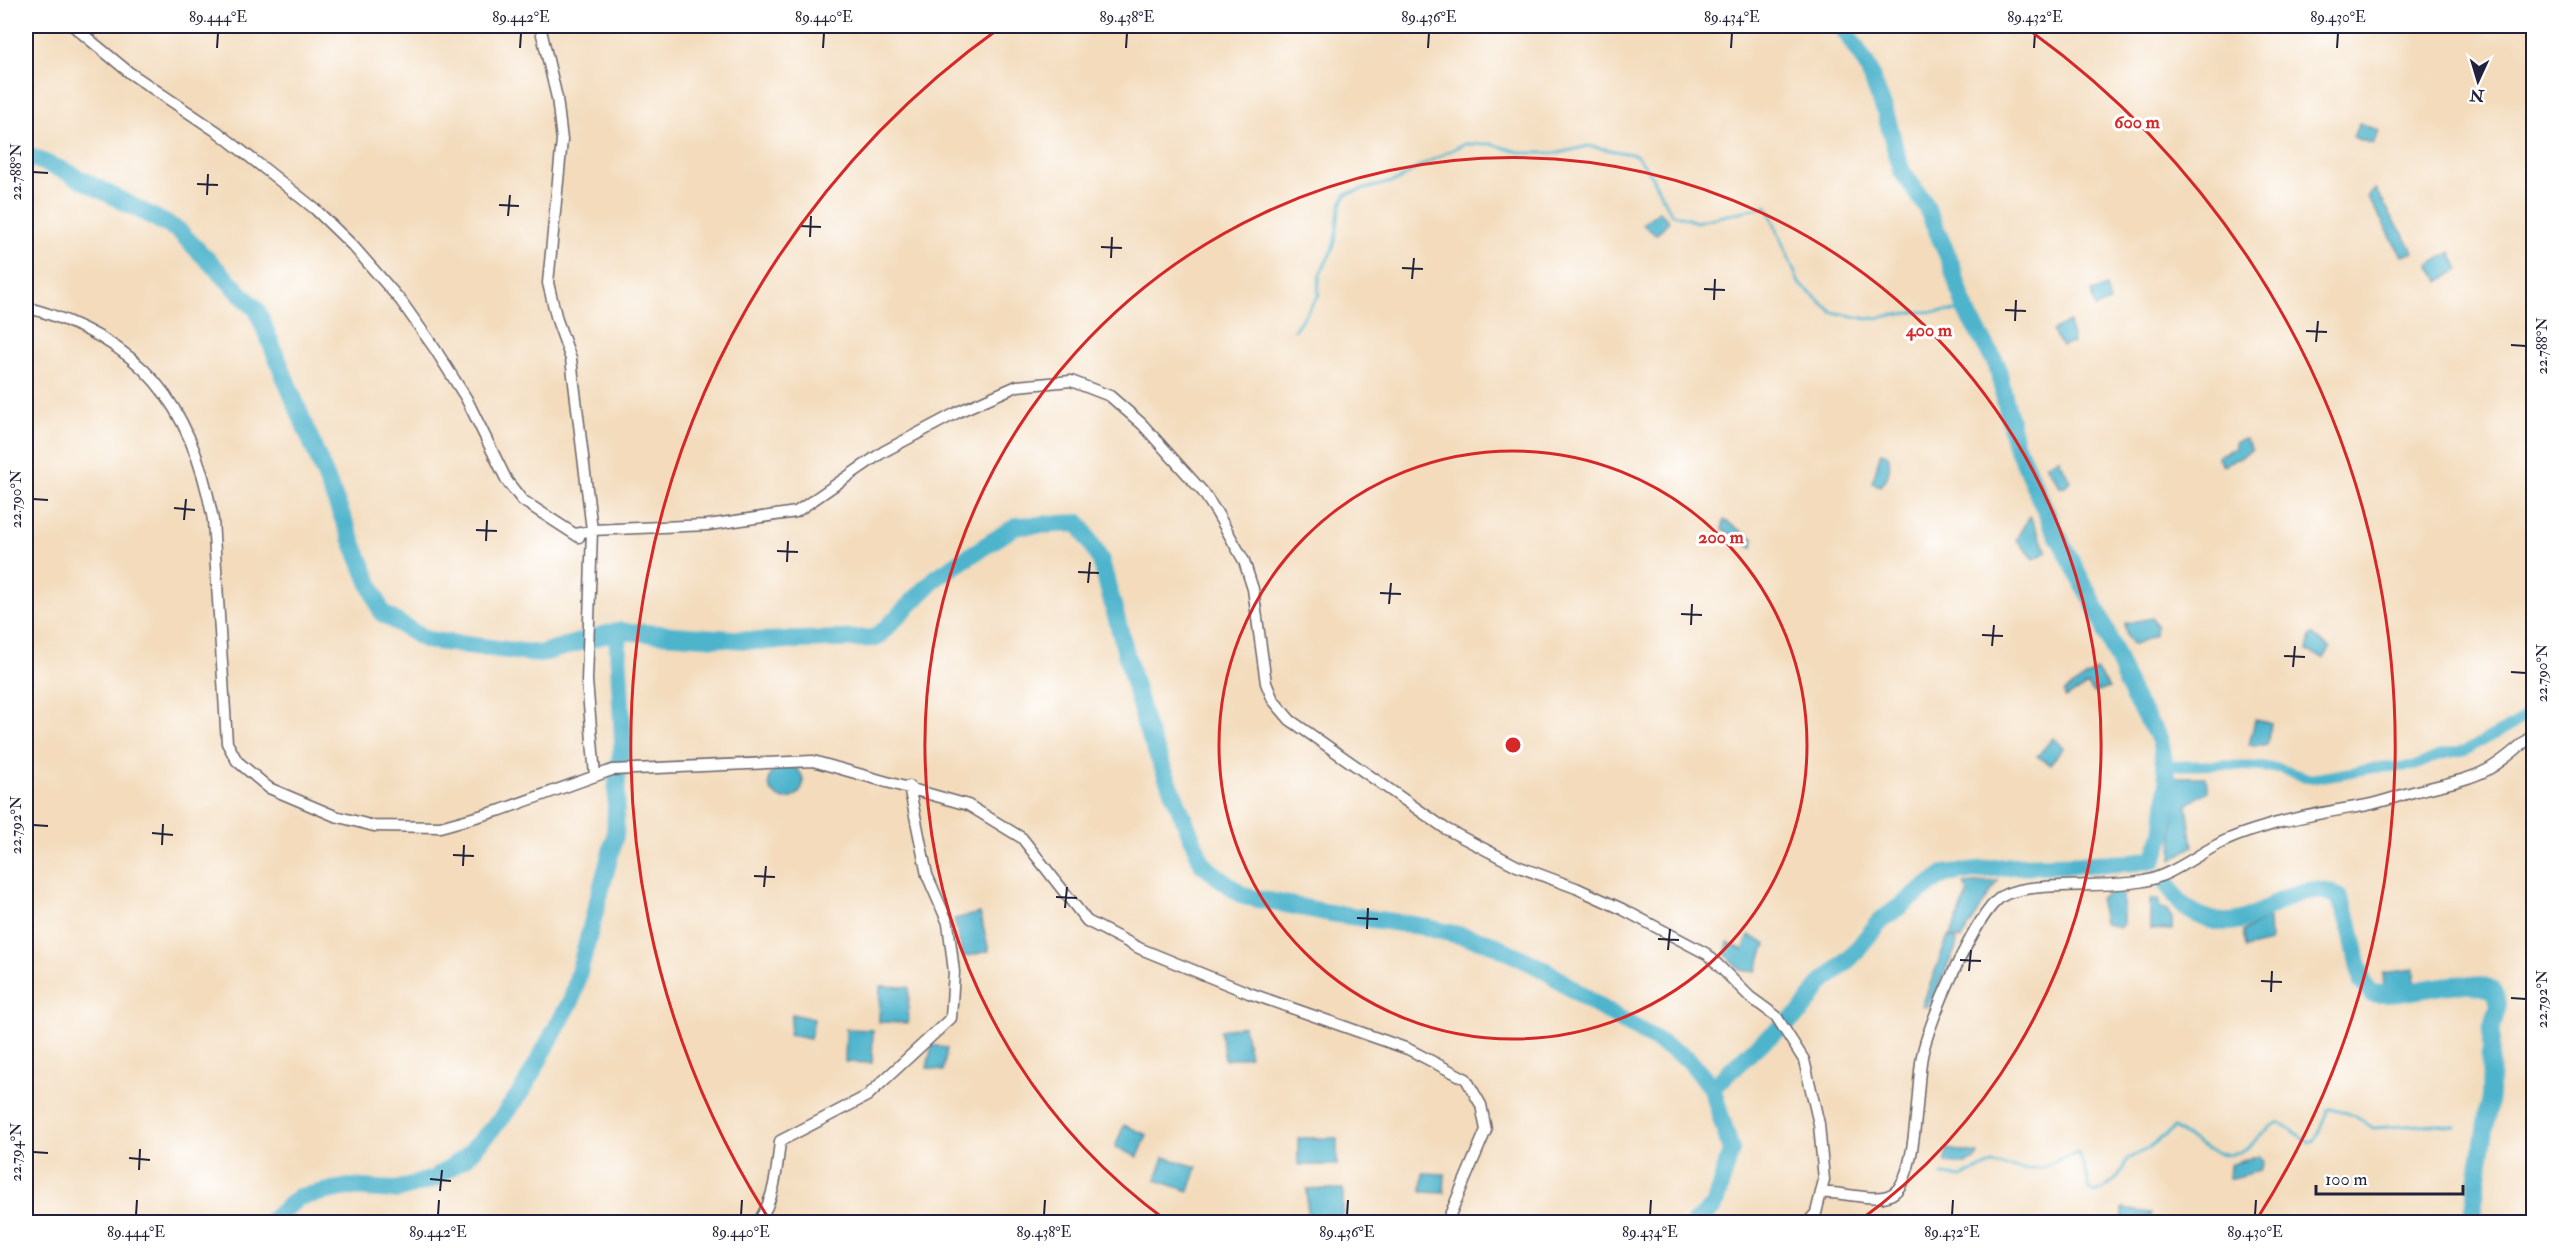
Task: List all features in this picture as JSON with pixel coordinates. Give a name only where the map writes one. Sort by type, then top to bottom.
[{"type":"street","points":[[73,26],[130,73],[219,133],[270,173],[315,209],[353,246],[401,301],[435,349],[466,398],[507,481],[522,500],[590,545]]},
{"type":"street","points":[[540,26],[557,98],[562,140],[548,284],[573,370],[592,530],[587,681],[596,776]]},
{"type":"street","points":[[26,307],[54,315],[98,335],[132,358],[171,400],[190,438],[206,484],[213,520],[226,743],[237,761],[269,788],[335,816],[374,826],[440,827],[501,810],[612,770],[813,761],[909,786],[968,805],[1022,838],[1087,921],[1132,944],[1249,993],[1408,1049],[1466,1079],[1481,1105],[1486,1130],[1447,1222]]},
{"type":"street","points":[[575,534],[592,530],[708,525],[796,512],[883,452],[960,411],[1017,386],[1071,381],[1110,396],[1142,424],[1203,492],[1244,561],[1253,589],[1266,683],[1273,700],[1290,720],[1446,829],[1517,866],[1576,888],[1698,949],[1750,997],[1776,1016],[1804,1060],[1819,1124],[1824,1180],[1816,1213],[1809,1222]]},
{"type":"street","points":[[1821,1193],[1839,1192],[1879,1200],[1895,1192],[1903,1180],[1912,1157],[1922,1053],[1937,1009],[1977,927],[1992,904],[2009,892],[2032,888],[2124,885],[2151,880],[2221,843],[2268,825],[2370,804],[2458,782],[2488,769],[2534,734]]},
{"type":"street","points":[[758,1222],[767,1210],[777,1173],[780,1141],[867,1096],[951,1018],[954,972],[948,923],[927,875],[909,786]]},
{"type":"water","points":[[2359,123],[2379,131],[2373,144],[2353,137]]},
{"type":"water","points":[[2375,189],[2414,252],[2402,256],[2368,197]]},
{"type":"water","points":[[1659,211],[1669,221],[1656,235],[1642,224]]},
{"type":"water","points":[[2451,252],[2459,270],[2440,281],[2429,265]]},
{"type":"water","points":[[2106,287],[2110,302],[2095,308],[2091,292]]},
{"type":"water","points":[[2069,322],[2073,343],[2062,346],[2052,331]]},
{"type":"water","points":[[2245,439],[2252,450],[2224,466],[2217,456],[2235,448],[2235,442]]},
{"type":"water","points":[[1881,452],[1888,454],[1889,467],[1888,475],[1881,486],[1872,483]]},
{"type":"water","points":[[2059,458],[2070,481],[2064,487],[2060,486],[2046,465]]},
{"type":"water","points":[[2030,516],[2047,552],[2034,559],[2016,539]]},
{"type":"water","points":[[1724,520],[1754,539],[1752,548],[1722,529]]},
{"type":"water","points":[[2152,618],[2157,626],[2155,635],[2133,645],[2126,636],[2125,623]]},
{"type":"water","points":[[2313,635],[2330,649],[2324,658],[2307,651],[2310,637]]},
{"type":"water","points":[[2096,670],[2109,688],[2093,693],[2088,685],[2065,698],[2064,692]]},
{"type":"water","points":[[2255,720],[2271,723],[2267,745],[2249,745]]},
{"type":"water","points":[[2053,738],[2064,747],[2050,764],[2037,756]]},
{"type":"water","points":[[786,765],[798,770],[803,782],[798,794],[786,799],[774,794],[769,782],[774,770]]},
{"type":"water","points":[[2175,777],[2206,777],[2208,791],[2187,805],[2193,846],[2172,860]]},
{"type":"water","points":[[1998,881],[1961,939],[1950,936],[1968,893],[1964,884]]},
{"type":"water","points":[[2115,891],[2123,896],[2123,924],[2119,928],[2104,923],[2099,898]]},
{"type":"water","points":[[2150,899],[2159,899],[2159,907],[2166,909],[2172,918],[2172,930],[2150,929]]},
{"type":"water","points":[[980,913],[989,951],[963,957],[954,919]]},
{"type":"water","points":[[2269,917],[2270,942],[2245,948],[2243,931]]},
{"type":"water","points":[[1749,935],[1766,944],[1756,972],[1741,970],[1725,954],[1728,942],[1743,950]]},
{"type":"water","points":[[1948,937],[1957,940],[1956,948],[1928,1007],[1922,1006]]},
{"type":"water","points":[[2414,969],[2414,983],[2384,989],[2383,973]]},
{"type":"water","points":[[880,986],[909,987],[908,1023],[879,1022]]},
{"type":"water","points":[[792,1014],[814,1019],[810,1039],[789,1035]]},
{"type":"water","points":[[1244,1026],[1250,1056],[1225,1060],[1220,1030]]},
{"type":"water","points":[[846,1029],[873,1030],[872,1063],[845,1062]]},
{"type":"water","points":[[932,1045],[947,1048],[943,1071],[927,1068]]},
{"type":"water","points":[[1124,1125],[1147,1135],[1138,1157],[1115,1147]]},
{"type":"water","points":[[1298,1138],[1337,1138],[1337,1165],[1298,1165]]},
{"type":"water","points":[[1947,1149],[1978,1154],[1969,1163],[1946,1163]]},
{"type":"water","points":[[2259,1155],[2263,1162],[2260,1171],[2229,1179],[2230,1165]]},
{"type":"water","points":[[1164,1157],[1197,1167],[1189,1191],[1156,1180]]},
{"type":"water","points":[[1423,1173],[1445,1174],[1444,1193],[1422,1192]]},
{"type":"water","points":[[1307,1189],[1343,1189],[1343,1216],[1307,1216]]},
{"type":"water","points":[[2123,1209],[2151,1213],[2147,1222],[2123,1222]]},
{"type":"waterway","points":[[1712,1088],[1756,1047],[1801,1012],[1820,985],[1851,957],[1880,921],[1944,874],[2012,866],[2128,863],[2154,859],[2163,835],[2168,783],[2160,740],[2132,695],[2098,612],[2050,521],[2015,443],[1997,365],[1966,311],[1950,261],[1925,204],[1901,170],[1885,111],[1866,64],[1842,26]]},
{"type":"waterway","points":[[1294,330],[1319,295],[1319,279],[1334,245],[1340,208],[1346,194],[1399,180],[1420,166],[1464,144],[1491,144],[1523,153],[1559,153],[1588,146],[1636,155],[1648,170],[1671,213],[1696,222],[1767,206],[1799,283],[1832,312],[1868,319],[1915,312],[1966,311]]},
{"type":"waterway","points":[[26,155],[67,172],[178,230],[257,310],[382,613],[426,640],[539,654],[617,631],[761,641],[876,638],[937,577],[1016,526],[1079,523],[1101,561],[1146,727],[1203,865],[1243,896],[1330,913],[1420,926],[1488,942],[1545,970],[1593,1003],[1688,1059],[1712,1088],[1731,1150],[1714,1207],[1695,1222]]},
{"type":"waterway","points":[[270,1222],[299,1197],[348,1187],[396,1190],[433,1179],[466,1157],[501,1119],[523,1089],[572,999],[615,836],[617,778],[623,742],[617,631]]},
{"type":"waterway","points":[[2165,766],[2223,765],[2278,768],[2311,779],[2375,768],[2415,766],[2440,755],[2465,750],[2513,725],[2534,709]]},
{"type":"waterway","points":[[2167,883],[2179,901],[2194,913],[2208,919],[2226,922],[2243,919],[2303,892],[2320,891],[2338,896],[2349,921],[2362,982],[2371,993],[2402,993],[2449,985],[2479,986],[2494,991],[2498,1005],[2491,1030],[2490,1096],[2471,1222]]},
{"type":"waterway","points":[[1942,1175],[1961,1177],[1992,1164],[2025,1170],[2042,1168],[2078,1153],[2087,1175],[2089,1190],[2095,1193],[2115,1180],[2127,1159],[2147,1149],[2174,1128],[2201,1146],[2221,1154],[2231,1154],[2241,1152],[2279,1122],[2310,1142],[2315,1140],[2328,1109],[2346,1112],[2373,1128],[2435,1124],[2456,1126]]}]
